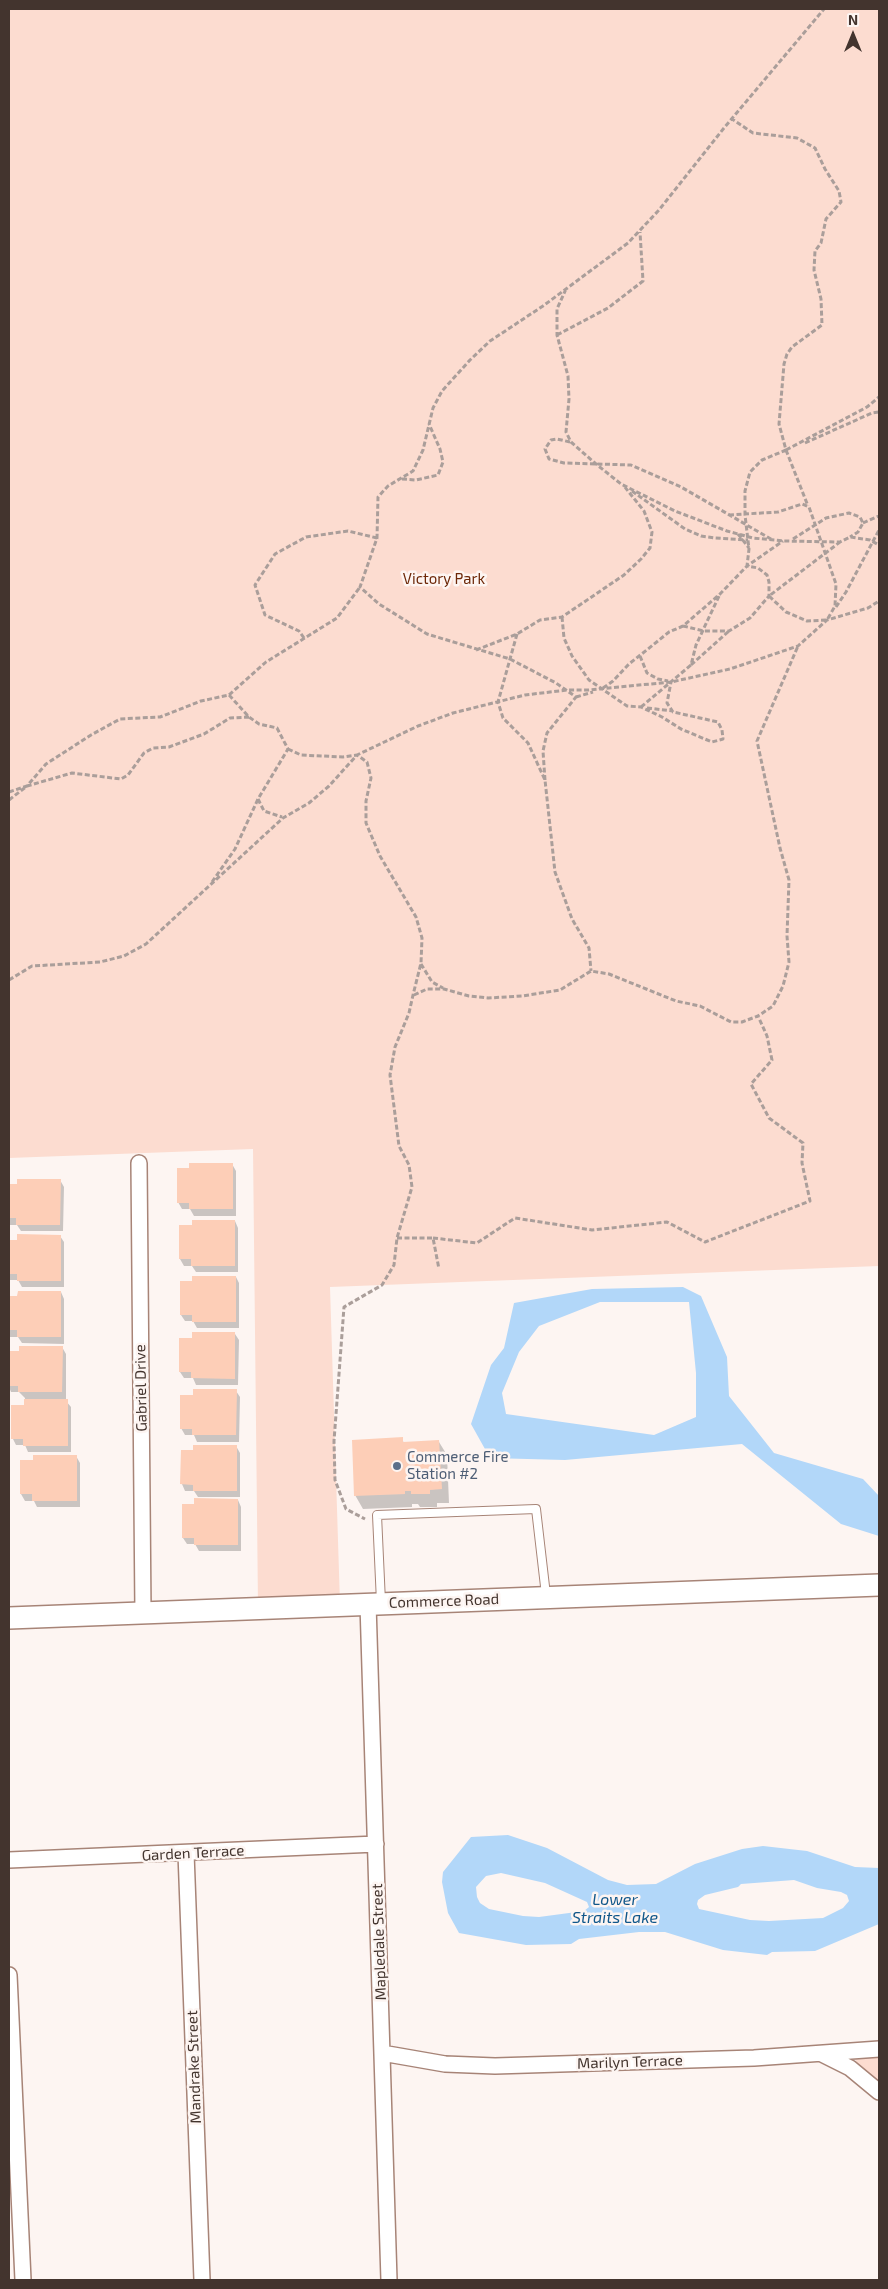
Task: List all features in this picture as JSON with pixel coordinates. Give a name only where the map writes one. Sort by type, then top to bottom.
[{"type":"main road","name":"Commerce Road","points":[[9,1618],[879,1585]]},
{"type":"street","name":"Gabriel Drive","points":[[139,1163],[143,1613]]},
{"type":"street","name":"Mapledale Street","points":[[375,1604],[376,1844],[389,2280]]},
{"type":"street","name":"Garden Terrace","points":[[9,1860],[376,1844]]},
{"type":"street","name":"Mandrake Street","points":[[186,1853],[202,2280]]},
{"type":"street","points":[[9,1975],[23,2280]]},
{"type":"street","name":"Marilyn Terrace","points":[[382,2053],[445,2064],[495,2066],[820,2054],[879,2049]]},
{"type":"street","points":[[820,2054],[850,2068],[879,2092]]},
{"type":"lane","points":[[375,1604],[377,1515],[536,1509],[546,1597]]},
{"type":"path","points":[[9,800],[27,786],[46,764],[91,734],[120,719],[160,717],[201,702],[230,695],[266,662],[337,618],[360,586],[377,538],[378,497],[388,486],[413,471],[420,458],[433,408],[442,391],[490,341],[567,289],[628,243],[640,231],[824,9]]},
{"type":"path","points":[[732,119],[752,133],[797,138],[815,148],[825,170],[839,191],[841,202],[826,219],[821,243],[815,251],[814,270],[820,299],[822,325],[792,347],[787,354],[784,364],[779,424],[786,450],[809,507],[836,584],[835,606],[827,620]]},
{"type":"path","points":[[557,335],[608,308],[643,281],[640,231]]},
{"type":"path","points":[[567,289],[557,309],[557,335],[568,376],[566,432],[571,442],[622,484],[685,529],[701,536],[742,540],[748,538]]},
{"type":"path","points":[[786,450],[868,408],[879,397]]},
{"type":"path","points":[[747,566],[749,548],[745,515],[746,491],[750,472],[762,460],[872,413],[879,412]]},
{"type":"path","points":[[402,478],[416,480],[438,475],[443,462],[440,449],[429,424]]},
{"type":"path","points":[[571,442],[557,439],[551,440],[545,449],[549,459],[564,463],[631,465],[681,487],[772,540]]},
{"type":"path","points":[[622,484],[675,511],[748,538],[840,542]]},
{"type":"path","points":[[476,650],[517,634],[540,620],[562,617],[624,575],[650,548],[652,532],[644,511],[622,484]]},
{"type":"path","points":[[728,515],[778,512],[802,504],[809,507]]},
{"type":"path","points":[[792,540],[814,525],[841,514],[849,513],[860,517],[863,523]]},
{"type":"path","points":[[641,707],[691,666],[728,631],[750,618],[770,596],[825,552],[858,532],[863,523],[879,516]]},
{"type":"path","points":[[230,695],[249,717],[259,724],[277,728],[288,749],[301,755],[343,757],[357,755],[418,726],[453,713],[525,695],[672,682],[730,669],[798,646],[827,620],[846,592],[879,530]]},
{"type":"path","points":[[304,638],[299,631],[265,615],[255,585],[274,554],[306,537],[348,531],[377,538]]},
{"type":"path","points":[[738,534],[749,548]]},
{"type":"path","points":[[850,538],[873,541],[879,546]]},
{"type":"path","points":[[592,971],[589,948],[572,919],[555,872],[543,750],[547,733],[576,696],[601,689],[613,681],[629,664],[669,632],[683,626],[720,594],[747,566],[784,541]]},
{"type":"path","points":[[747,566],[758,568],[767,575],[770,582],[770,596],[786,612],[807,621],[827,620],[868,608],[879,601]]},
{"type":"path","points":[[360,586],[379,604],[427,634],[510,659],[576,696]]},
{"type":"path","points":[[691,666],[696,645],[720,594]]},
{"type":"path","points":[[562,617],[564,638],[572,656],[589,680],[627,706],[641,707],[673,712],[718,722],[722,730],[722,739],[712,742],[681,729],[641,707]]},
{"type":"path","points":[[683,626],[704,631],[728,631]]},
{"type":"path","points":[[517,634],[498,702],[503,718],[528,743],[545,780]]},
{"type":"path","points":[[420,963],[432,982],[444,989],[469,996],[488,998],[522,996],[560,990],[592,971],[609,974],[676,1001],[700,1006],[731,1022],[742,1022],[758,1016],[773,1006],[783,986],[789,962],[787,936],[789,880],[780,848],[757,741],[798,646]]},
{"type":"path","points":[[640,656],[647,673],[658,679],[672,682]]},
{"type":"path","points":[[672,682],[667,703],[673,712]]},
{"type":"path","points":[[614,688],[614,697]]},
{"type":"path","points":[[9,792],[72,773],[120,779],[128,775],[144,753],[153,748],[169,747],[204,734],[230,718],[249,717]]},
{"type":"path","points":[[207,889],[235,850],[258,799],[288,749]]},
{"type":"path","points":[[9,980],[32,966],[100,962],[124,956],[146,944],[283,818],[309,803],[329,786],[357,755]]},
{"type":"path","points":[[357,755],[367,762],[371,778],[366,801],[366,823],[380,856],[416,917],[422,938],[420,963],[413,996],[409,1013],[395,1047],[390,1075],[399,1146],[409,1165],[412,1187],[397,1238],[394,1265],[382,1285],[344,1307],[334,1431],[335,1480],[346,1509],[378,1528]]},
{"type":"path","points":[[258,799],[264,811],[283,818]]},
{"type":"path","points":[[413,996],[427,989],[444,989]]},
{"type":"path","points":[[397,1238],[433,1238],[477,1243],[515,1218],[592,1230],[667,1222],[705,1242],[810,1201],[802,1163],[803,1143],[769,1118],[751,1084],[772,1060],[767,1036],[758,1016]]},
{"type":"path","points":[[433,1238],[439,1269]]},
{"type":"green space","name":"Victory Park","points":[[9,9],[879,9],[879,1266],[330,1287],[340,1604],[258,1606],[253,1149],[9,1158]]},
{"type":"green space","points":[[858,2056],[879,2056],[879,2084],[857,2063],[855,2058]]},
{"type":"water","points":[[683,1287],[701,1296],[727,1357],[729,1396],[774,1453],[863,1479],[879,1496],[879,1536],[841,1524],[742,1444],[565,1460],[490,1458],[471,1424],[491,1365],[504,1348],[514,1303],[592,1289]],"holes":[[[600,1302],[689,1302],[696,1373],[696,1417],[654,1435],[506,1414],[502,1393],[519,1352],[539,1326]]]},
{"type":"water","name":"Lower Straits Lake","points":[[508,1835],[547,1848],[608,1880],[627,1885],[656,1884],[695,1864],[742,1849],[763,1846],[807,1851],[855,1867],[879,1868],[879,1924],[815,1951],[772,1952],[767,1955],[723,1950],[665,1932],[639,1932],[579,1939],[571,1944],[526,1945],[459,1933],[448,1913],[442,1882],[443,1872],[471,1837]],"holes":[[[501,1873],[545,1883],[587,1902],[589,1907],[584,1911],[539,1917],[523,1916],[489,1909],[480,1903],[476,1887],[486,1876]],[[794,1880],[817,1888],[841,1892],[847,1895],[849,1901],[843,1908],[823,1918],[769,1921],[750,1920],[699,1909],[697,1904],[698,1900],[705,1895],[738,1887],[741,1884]]]},
{"type":"building","points":[[189,1163],[233,1163],[233,1209],[189,1209],[189,1203],[177,1203],[177,1168],[189,1168]]},
{"type":"building","points":[[17,1179],[61,1179],[60,1225],[16,1225],[16,1218],[9,1218],[9,1184],[17,1184]]},
{"type":"building","points":[[192,1220],[235,1220],[235,1266],[191,1266],[191,1259],[179,1259],[179,1225],[192,1225]]},
{"type":"building","points":[[17,1234],[61,1235],[61,1281],[17,1281],[17,1274],[9,1274],[9,1240],[17,1240]]},
{"type":"building","points":[[192,1276],[236,1276],[236,1322],[192,1322],[192,1315],[180,1315],[180,1281],[192,1281]]},
{"type":"building","points":[[18,1291],[61,1291],[61,1337],[17,1337],[17,1330],[9,1330],[9,1296],[17,1296]]},
{"type":"building","points":[[192,1332],[235,1332],[235,1379],[191,1378],[191,1372],[179,1372],[179,1338],[192,1338]]},
{"type":"building","points":[[19,1346],[63,1346],[62,1392],[18,1392],[18,1386],[9,1386],[9,1351],[19,1351]]},
{"type":"building","points":[[193,1389],[237,1389],[236,1435],[192,1435],[192,1429],[180,1429],[180,1395],[193,1395]]},
{"type":"building","points":[[24,1399],[68,1399],[68,1446],[23,1446],[23,1439],[11,1439],[11,1405],[24,1405]]},
{"type":"building","name":"Commerce Fire Station #2","points":[[403,1437],[403,1442],[439,1440],[442,1489],[430,1490],[430,1494],[411,1494],[411,1491],[405,1491],[405,1494],[354,1496],[352,1440]]},
{"type":"building","points":[[193,1445],[237,1445],[237,1491],[193,1491],[193,1485],[180,1484],[181,1450],[193,1450]]},
{"type":"building","points":[[33,1455],[77,1455],[77,1501],[32,1501],[32,1494],[20,1494],[20,1460],[33,1460]]},
{"type":"building","points":[[194,1498],[238,1499],[238,1545],[194,1545],[194,1538],[182,1538],[182,1504],[194,1504]]},
{"type":"place","name":"Commerce Fire Station #2","points":[[397,1466]]}]
